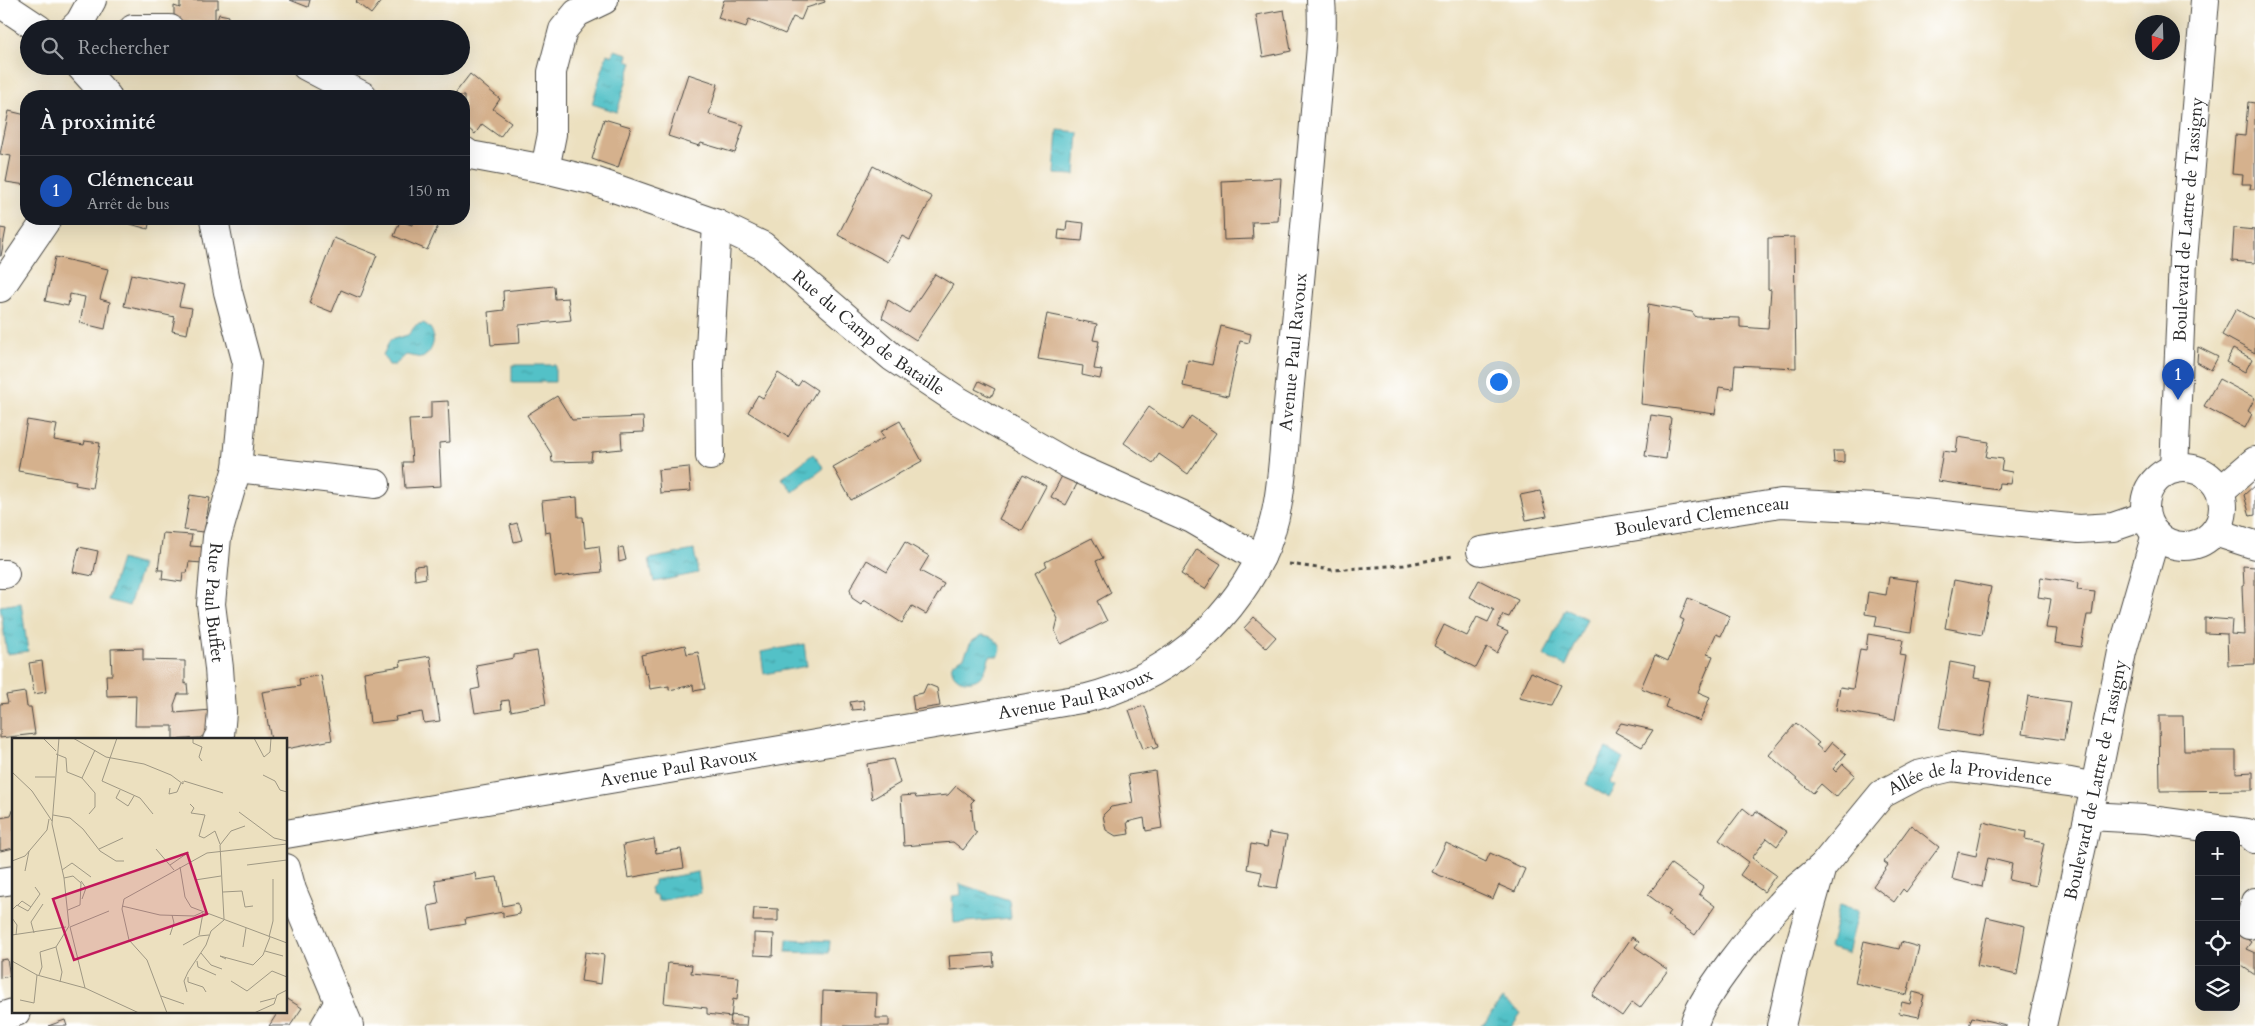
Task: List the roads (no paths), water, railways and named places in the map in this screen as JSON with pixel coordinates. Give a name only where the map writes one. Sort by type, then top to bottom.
[{"type":"street","points":[[81,20],[92,0]]},
{"type":"street","points":[[545,169],[552,134],[552,72],[563,30],[577,13],[604,0]]},
{"type":"street","name":"Avenue Paul Ravoux","points":[[288,834],[1041,706],[1107,693],[1151,674],[1176,658],[1224,613],[1261,557],[1275,517],[1282,468],[1316,101],[1321,0]]},
{"type":"street","name":"Boulevard de Lattre de Tassigny","points":[[2174,468],[2183,260],[2205,0]]},
{"type":"street","points":[[0,3],[25,20]]},
{"type":"street","points":[[88,75],[102,90]]},
{"type":"street","points":[[323,75],[352,90]]},
{"type":"street","name":"Rue du Camp de Bataille","points":[[470,155],[545,169],[594,181],[717,224],[763,246],[892,357],[957,400],[1070,465],[1192,519],[1261,557]]},
{"type":"street","points":[[710,456],[709,366],[717,224]]},
{"type":"street","points":[[0,288],[43,225]]},
{"type":"street","name":"Rue Paul Buffet","points":[[215,225],[228,292],[246,363],[237,468],[217,537],[211,604],[222,712],[218,738]]},
{"type":"street","points":[[2220,491],[2255,461]]},
{"type":"street","points":[[237,468],[376,484]]},
{"type":"street","points":[[2174,468],[2188,468],[2202,472],[2213,480],[2220,491],[2224,505],[2222,520],[2215,532],[2205,541],[2192,546],[2179,546],[2166,542],[2150,526],[2146,496],[2156,478],[2174,468]]},
{"type":"street","name":"Boulevard Clemenceau","points":[[1481,551],[1782,503],[1876,508],[2079,529],[2150,526]]},
{"type":"street","name":"Boulevard de Lattre de Tassigny","points":[[2042,1026],[2089,816],[2150,526]]},
{"type":"street","points":[[2215,532],[2255,545]]},
{"type":"street","name":"Allée de la Providence","points":[[1694,1026],[1696,1017],[1718,980],[1780,904],[1822,867],[1882,794],[1918,775],[1952,767],[2095,787]]},
{"type":"street","points":[[2089,816],[2145,819],[2229,830],[2248,833],[2255,839]]},
{"type":"street","name":"Allée de la Providence","points":[[1781,1026],[1800,944],[1822,867]]},
{"type":"street","points":[[288,875],[297,927],[344,1014],[325,1026]]},
{"type":"street","points":[[0,1017],[12,1013]]},
{"type":"water","points":[[614,50],[628,54],[627,60],[632,62],[617,112],[592,104],[607,54],[612,56]]},
{"type":"water","points":[[1057,130],[1078,132],[1075,175],[1054,174]]},
{"type":"water","points":[[423,323],[428,326],[433,335],[430,351],[422,358],[406,355],[395,365],[389,365],[383,355],[390,340],[408,335],[416,325]]},
{"type":"water","points":[[512,365],[555,365],[555,382],[512,382]]},
{"type":"water","points":[[813,454],[824,468],[793,492],[782,478]]},
{"type":"water","points":[[694,550],[698,573],[654,582],[649,559]]},
{"type":"water","points":[[121,559],[142,565],[129,606],[108,600]]},
{"type":"water","points":[[21,603],[28,651],[7,654],[0,606]]},
{"type":"water","points":[[1565,609],[1587,619],[1566,666],[1544,656]]},
{"type":"water","points":[[982,635],[996,640],[1001,649],[999,656],[990,656],[985,670],[978,679],[967,681],[958,678],[954,675],[952,664],[964,657],[971,642]]},
{"type":"water","points":[[804,644],[807,666],[764,674],[761,652]]},
{"type":"water","points":[[1606,748],[1624,759],[1610,783],[1616,786],[1609,798],[1586,784]]},
{"type":"water","points":[[698,872],[701,893],[658,901],[657,896],[652,894],[650,888],[654,884],[654,880]]},
{"type":"water","points":[[960,884],[1009,900],[1011,918],[954,923],[952,896],[961,895]]},
{"type":"water","points":[[1840,905],[1859,910],[1848,953],[1829,948]]},
{"type":"water","points":[[787,939],[830,941],[829,953],[786,952]]},
{"type":"water","points":[[1502,999],[1521,1013],[1512,1026],[1482,1026]]},
{"type":"place","name":"Clémenceau","points":[[2178,400]]}]
